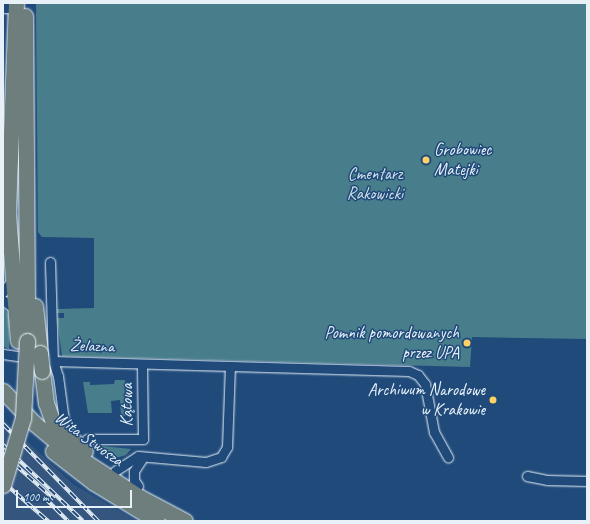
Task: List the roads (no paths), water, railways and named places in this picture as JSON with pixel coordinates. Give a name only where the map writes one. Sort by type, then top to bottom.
[{"type":"main road","points":[[3,460],[16,396],[23,341],[17,312],[12,272],[6,176],[13,98],[15,5]]},
{"type":"main road","points":[[3,485],[23,418],[23,341],[27,207],[15,5]]},
{"type":"main road","points":[[3,129],[13,98]]},
{"type":"main road","points":[[6,176],[16,176],[20,195],[27,207]]},
{"type":"main road","points":[[26,256],[32,276],[40,353],[47,366],[46,403],[57,428],[138,486],[161,515]]},
{"type":"main road","points":[[3,391],[35,430]]},
{"type":"main road","points":[[3,406],[35,430]]},
{"type":"main road","name":"Wita Stwosza","points":[[35,430],[138,496],[161,515],[185,521]]},
{"type":"street","points":[[50,262],[47,366],[58,376],[64,421]]},
{"type":"street","points":[[3,292],[12,272]]},
{"type":"street","points":[[3,300],[17,312]]},
{"type":"street","name":"Żelazna","points":[[3,354],[32,360],[47,366],[142,364],[414,372],[425,384],[434,432],[448,457]]},
{"type":"street","name":"Kątowa","points":[[87,439],[143,439],[142,364]]},
{"type":"street","points":[[115,471],[122,469],[134,457],[206,462],[216,461],[225,454],[230,366]]},
{"type":"street","points":[[138,486],[134,480],[134,471],[143,457]]},
{"type":"street","points":[[527,476],[547,480],[587,481]]},
{"type":"railway","points":[[3,424],[98,521]]},
{"type":"railway","points":[[3,445],[83,521]]},
{"type":"railway","points":[[3,454],[54,499]]},
{"type":"railway","points":[[3,482],[48,521]]},
{"type":"railway","points":[[44,497],[68,521]]},
{"type":"place","name":"Grobowiec Matejki","points":[[426,160]]},
{"type":"place","name":"Pomnik pomordowanych przez UPA","points":[[467,343]]},
{"type":"place","name":"Archiwum Narodowe w Krakowie","points":[[493,400]]},
{"type":"park label","name":"Cmentarz Rakowicki","points":[[375,184]]}]
